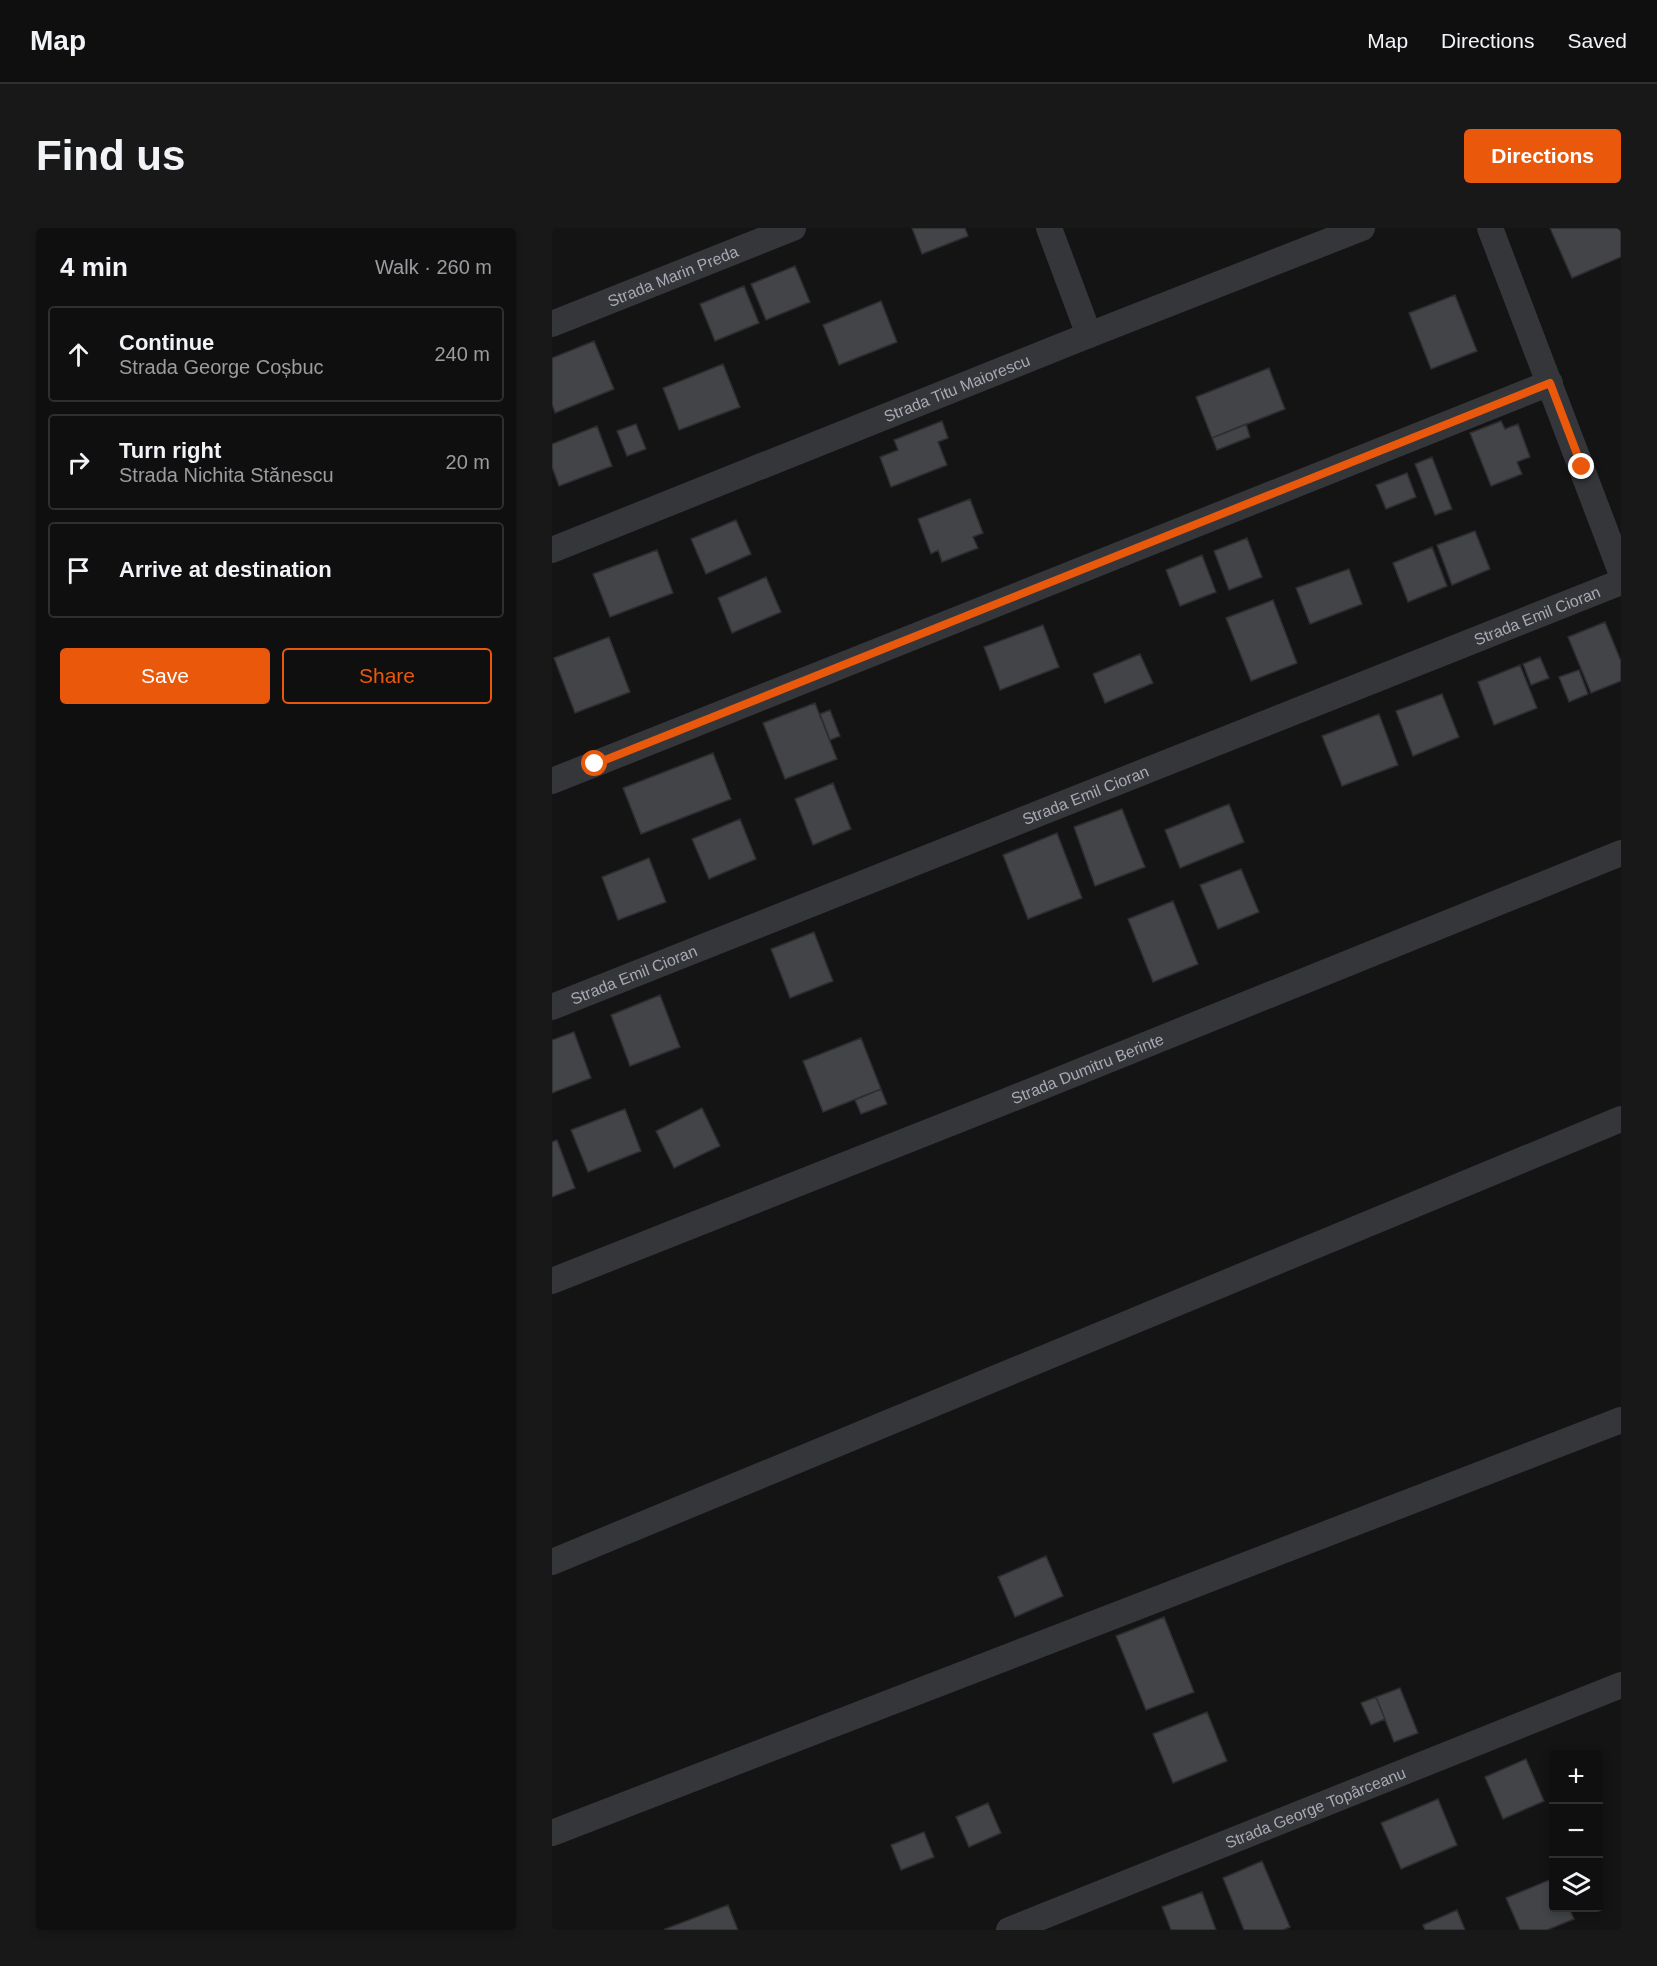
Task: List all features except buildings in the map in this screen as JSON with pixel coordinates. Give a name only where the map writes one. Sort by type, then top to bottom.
[{"type":"street","name":"Strada Marin Preda","points":[[552,324],[793,228]]},
{"type":"street","points":[[1049,228],[1089,335]]},
{"type":"street","name":"Strada Titu Maiorescu","points":[[552,550],[1362,228]]},
{"type":"street","points":[[1490,228],[1621,572]]},
{"type":"street","points":[[552,781],[1550,383]]},
{"type":"street","name":"Strada Emil Cioran","points":[[552,1007],[1621,582]]},
{"type":"street","name":"Strada Dumitru Berinte","points":[[552,1281],[1004,1102],[1621,853]]},
{"type":"street","points":[[552,1562],[1621,1119]]},
{"type":"street","points":[[552,1833],[1621,1420]]},
{"type":"street","name":"Strada George Topârceanu","points":[[1009,1930],[1621,1684]]},
{"type":"route","points":[[595,764],[1550,383],[1582,467]]}]
